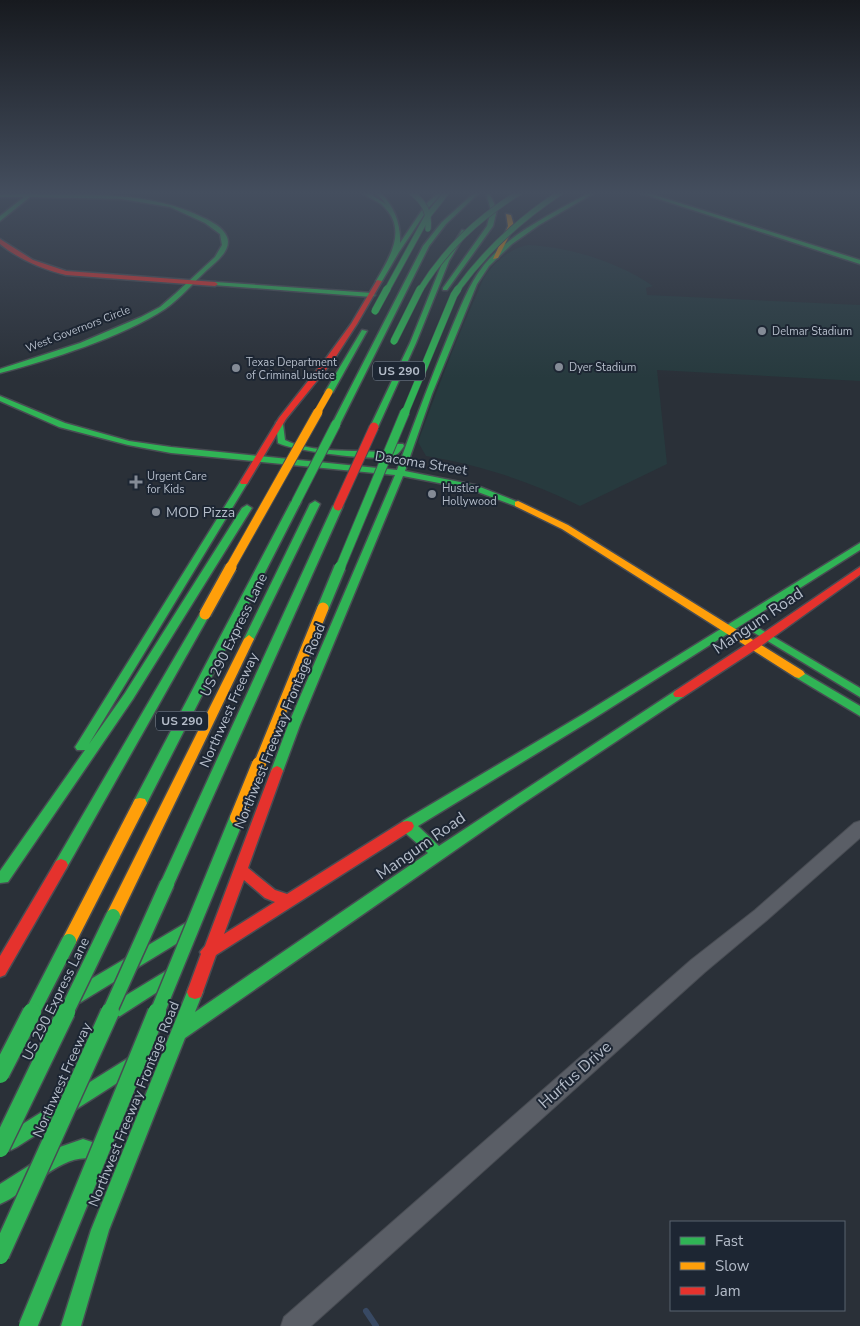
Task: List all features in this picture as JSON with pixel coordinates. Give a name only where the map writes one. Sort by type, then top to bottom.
[{"type":"main road","points":[[17,254],[28,262],[54,271],[92,276],[372,295]]},
{"type":"main road","name":"West Governors Circle","points":[[0,371],[120,328],[150,314],[179,294],[218,254]]},
{"type":"main road","points":[[1,880],[169,600],[261,456],[279,424],[336,350],[372,295],[395,254]]},
{"type":"main road","points":[[0,970],[205,614],[406,254]]},
{"type":"main road","name":"US 290","points":[[0,1074],[422,254]]},
{"type":"main road","points":[[390,350],[422,282],[443,254]]},
{"type":"main road","name":"Northwest Freeway","points":[[0,1254],[425,315],[434,286],[449,254]]},
{"type":"main road","points":[[425,315],[471,254]]},
{"type":"main road","points":[[28,1326],[368,499],[454,295],[469,272],[485,254]]},
{"type":"main road","points":[[495,258],[497,254]]},
{"type":"main road","name":"Northwest Freeway Frontage Road","points":[[71,1326],[100,1230],[212,949],[294,725],[402,469],[423,407],[461,311],[474,284],[488,264],[500,254]]},
{"type":"main road","points":[[838,254],[860,262]]},
{"type":"main road","points":[[268,471],[329,392]]},
{"type":"main road","name":"Dacoma Street","points":[[0,398],[62,424],[132,439],[171,450],[402,469],[453,471],[482,478]]},
{"type":"main road","points":[[279,424],[281,441],[286,445],[383,455],[393,453],[398,448],[423,407]]},
{"type":"main road","points":[[327,478],[344,443]]},
{"type":"main road","name":"Dacoma Street","points":[[402,469],[474,486],[531,508],[754,644],[860,712]]},
{"type":"main road","name":"US 290 Express Lane","points":[[0,1148],[317,499]]},
{"type":"main road","points":[[1,880],[68,788],[195,596],[249,505]]},
{"type":"main road","points":[[566,514],[582,524]]},
{"type":"main road","name":"Mangum Road","points":[[90,1026],[408,825],[589,716],[728,628],[737,617],[860,546]]},
{"type":"main road","points":[[845,556],[860,563]]},
{"type":"main road","name":"Mangum Road","points":[[0,1148],[178,1033],[438,854],[608,730],[754,644],[860,570]]},
{"type":"main road","points":[[153,682],[185,631],[205,614]]},
{"type":"main road","points":[[737,617],[860,693]]},
{"type":"main road","points":[[589,716],[608,730]]},
{"type":"main road","points":[[408,825],[438,854]]},
{"type":"main road","points":[[240,869],[270,894],[288,901]]},
{"type":"main road","points":[[8,1036],[168,943],[207,917],[232,892]]},
{"type":"main road","points":[[0,1082],[65,1041]]},
{"type":"main road","points":[[0,1195],[63,1154],[83,1148],[98,1152],[104,1172]]},
{"type":"main road","points":[[100,1230],[104,1186]]},
{"type":"street","name":"Hurfus Drive","points":[[293,1326],[698,966],[761,915],[860,828]]},
{"type":"green space","points":[[507,254],[581,254],[609,263],[639,277],[653,286],[646,288],[647,295],[860,305],[860,381],[657,370],[667,464],[580,506],[504,475],[466,464],[426,456],[418,442],[438,387],[483,281],[492,267]]},
{"type":"waterway","points":[[366,1311],[376,1326]]},
{"type":"traffic: fast","points":[[0,371],[62,351],[143,319],[178,296],[220,254]]},
{"type":"traffic: fast","points":[[379,281],[395,254]]},
{"type":"traffic: fast","points":[[375,311],[407,254]]},
{"type":"traffic: fast","points":[[336,424],[422,254]]},
{"type":"traffic: fast","points":[[394,341],[417,294],[444,254]]},
{"type":"traffic: fast","points":[[374,427],[413,343],[450,254]]},
{"type":"traffic: fast","points":[[445,289],[470,254]]},
{"type":"traffic: fast","points":[[323,608],[454,295],[487,254]]},
{"type":"traffic: fast","points":[[277,771],[294,725],[400,473],[428,394],[474,284],[487,265],[499,254]]},
{"type":"traffic: fast","points":[[834,254],[860,262]]},
{"type":"traffic: fast","points":[[215,284],[372,295]]},
{"type":"traffic: fast","points":[[329,392],[364,331]]},
{"type":"traffic: fast","points":[[0,398],[62,425],[128,443],[171,450],[411,474],[472,487],[518,504]]},
{"type":"traffic: fast","points":[[279,424],[281,441],[289,445],[314,450],[383,455],[393,453],[400,446]]},
{"type":"traffic: fast","points":[[296,502],[336,424]]},
{"type":"traffic: fast","points":[[81,747],[244,482]]},
{"type":"traffic: fast","points":[[140,803],[296,502]]},
{"type":"traffic: fast","points":[[249,639],[315,504]]},
{"type":"traffic: fast","points":[[167,884],[338,506]]},
{"type":"traffic: fast","points":[[3,878],[129,696],[247,508]]},
{"type":"traffic: fast","points":[[407,826],[589,716],[860,546]]},
{"type":"traffic: fast","points":[[61,865],[205,614]]},
{"type":"traffic: fast","points":[[757,630],[860,693]]},
{"type":"traffic: fast","points":[[799,674],[860,712]]},
{"type":"traffic: fast","points":[[177,1034],[514,802],[679,694]]},
{"type":"traffic: fast","points":[[28,1326],[237,818]]},
{"type":"traffic: fast","points":[[408,825],[438,854]]},
{"type":"traffic: fast","points":[[0,1255],[167,884]]},
{"type":"traffic: fast","points":[[0,1148],[113,916]]},
{"type":"traffic: fast","points":[[75,997],[189,928]]},
{"type":"traffic: fast","points":[[0,1074],[69,941]]},
{"type":"traffic: fast","points":[[111,1013],[171,975]]},
{"type":"traffic: fast","points":[[71,1326],[100,1230],[195,992]]},
{"type":"traffic: fast","points":[[11,1141],[130,1065]]},
{"type":"traffic: fast","points":[[0,1195],[63,1154],[83,1148],[98,1152],[100,1156]]},
{"type":"traffic: slow","points":[[495,258],[497,254]]},
{"type":"traffic: slow","points":[[205,614],[329,392]]},
{"type":"traffic: slow","points":[[518,504],[565,527],[799,674]]},
{"type":"traffic: slow","points":[[237,818],[323,608]]},
{"type":"traffic: slow","points":[[113,916],[249,639]]},
{"type":"traffic: slow","points":[[69,941],[140,803]]},
{"type":"traffic: jam","points":[[18,254],[48,268],[66,273],[215,284]]},
{"type":"traffic: jam","points":[[244,482],[283,418],[330,359],[354,324],[379,281]]},
{"type":"traffic: jam","points":[[338,506],[374,427]]},
{"type":"traffic: jam","points":[[679,694],[754,645],[860,570]]},
{"type":"traffic: jam","points":[[195,992],[277,771]]},
{"type":"traffic: jam","points":[[208,952],[407,826]]},
{"type":"traffic: jam","points":[[0,970],[61,865]]},
{"type":"traffic: jam","points":[[240,869],[270,894],[288,901]]},
{"type":"place","name":"Delmar Stadium","points":[[762,331]]},
{"type":"place","name":"Dyer Stadium","points":[[559,367]]},
{"type":"place","name":"Texas Department of Criminal Justice","points":[[236,368]]},
{"type":"place","name":"Urgent Care for Kids","points":[[136,482]]},
{"type":"place","name":"Hustler Hollywood","points":[[432,494]]},
{"type":"place","name":"MOD Pizza","points":[[156,512]]}]
